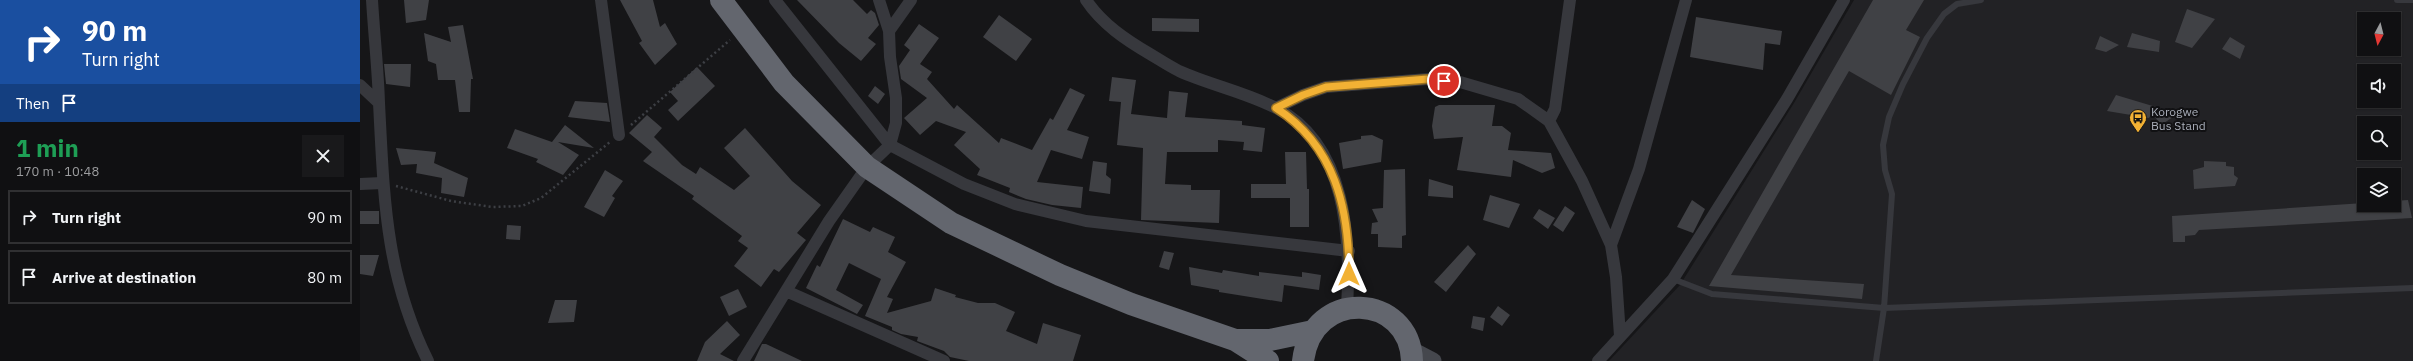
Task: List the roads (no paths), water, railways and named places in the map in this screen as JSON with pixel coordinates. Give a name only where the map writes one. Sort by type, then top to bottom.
[{"type":"highway","points":[[721,0],[742,30],[784,83],[867,167],[951,224],[1004,250],[1132,304],[1235,340],[1268,361]]},
{"type":"highway","points":[[1303,361],[1305,346],[1312,331],[1328,316],[1347,308],[1368,308],[1388,316],[1403,330],[1412,355]]},
{"type":"highway","points":[[1235,340],[1270,340],[1312,331]]},
{"type":"main road","points":[[1412,355],[1433,361]]},
{"type":"street","points":[[372,0],[379,103],[382,182],[391,251],[401,293],[428,361]]},
{"type":"street","points":[[601,0],[619,135]]},
{"type":"street","points":[[775,0],[890,145],[964,184],[1015,204],[1086,221],[1349,251]]},
{"type":"street","points":[[742,361],[829,222],[867,167],[890,145],[896,123],[896,98],[890,57],[889,31],[878,0]]},
{"type":"street","points":[[889,31],[911,0]]},
{"type":"street","points":[[1086,0],[1096,15],[1130,42],[1178,70],[1276,108],[1293,119],[1323,154],[1335,181],[1343,209],[1349,251],[1347,308]]},
{"type":"street","points":[[1550,121],[1555,109],[1570,0]]},
{"type":"street","points":[[1610,245],[1639,169],[1686,0]]},
{"type":"street","points":[[1598,361],[1673,279],[1787,99],[1844,0]]},
{"type":"street","points":[[1276,108],[1303,95],[1326,87],[1428,79],[1460,82],[1518,99],[1550,121],[1582,181],[1610,245],[1616,277],[1620,336]]},
{"type":"street","points":[[360,85],[379,103]]},
{"type":"street","points":[[360,184],[382,182]]},
{"type":"street","points":[[786,291],[944,361]]},
{"type":"lane","points":[[1876,361],[1884,308],[1892,194],[1885,170],[1883,146],[1889,118],[1903,84],[1927,38],[1944,14],[1957,4],[1981,0]]},
{"type":"lane","points":[[2397,0],[2413,0]]},
{"type":"lane","points":[[1673,279],[1712,294],[1884,308],[2413,288]]},
{"type":"place","name":"Korogwe Bus Stand","points":[[2138,133]]}]
